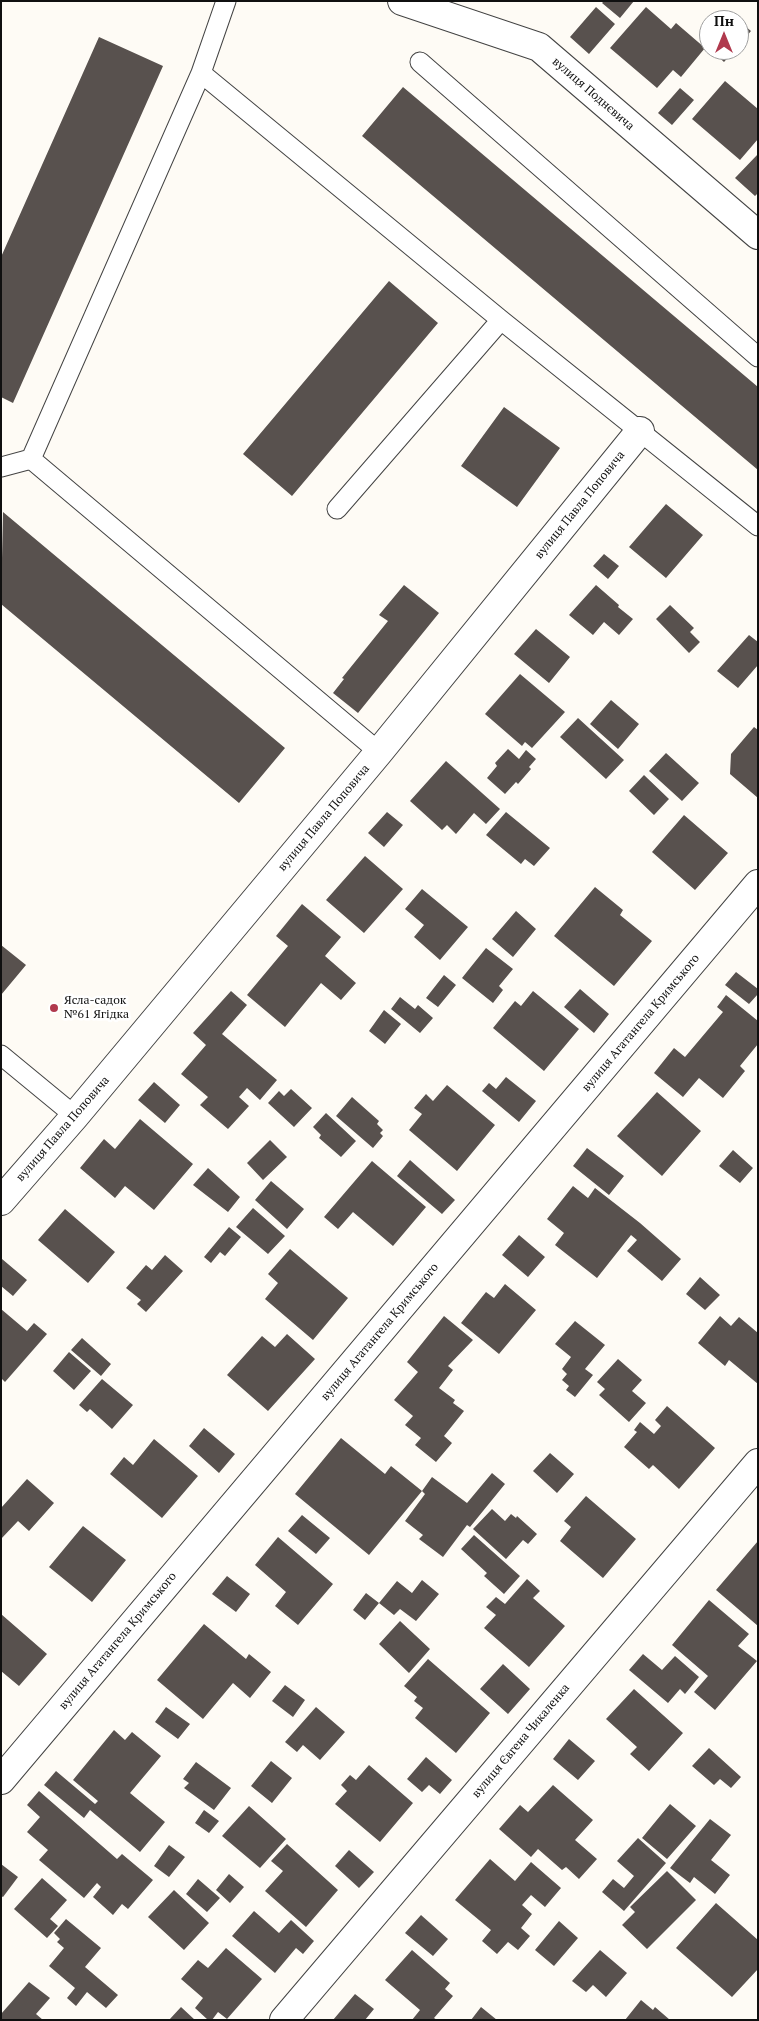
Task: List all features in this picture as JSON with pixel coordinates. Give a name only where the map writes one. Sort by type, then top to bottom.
[{"type":"street","name":"вулиця Поднєвича","points":[[402,1],[539,47],[758,235]]},
{"type":"street","name":"вулиця Павла Поповича","points":[[1,1201],[379,752],[640,431]]},
{"type":"street","name":"вулиця Агатангела Кримського","points":[[1,1780],[758,884]]},
{"type":"street","name":"вулиця Євгена Чикаленка","points":[[284,2020],[758,1463]]},
{"type":"lane","points":[[31,459],[201,73],[226,1]]},
{"type":"lane","points":[[420,62],[758,357]]},
{"type":"lane","points":[[201,73],[501,320],[758,526]]},
{"type":"lane","points":[[337,509],[501,320]]},
{"type":"lane","points":[[1,467],[31,459]]},
{"type":"lane","points":[[31,459],[379,752]]},
{"type":"lane","points":[[1,1055],[74,1116]]},
{"type":"building","points":[[604,1],[634,1],[620,18],[602,3]]},
{"type":"building","points":[[596,7],[615,24],[589,54],[570,37]]},
{"type":"building","points":[[646,7],[671,29],[676,23],[699,43],[699,55],[681,77],[673,70],[657,88],[610,48]]},
{"type":"building","points":[[99,37],[163,66],[13,403],[1,397],[1,257]]},
{"type":"building","points":[[725,81],[758,109],[758,139],[740,160],[692,119]]},
{"type":"building","points":[[403,87],[758,387],[758,470],[362,136]]},
{"type":"building","points":[[680,88],[694,100],[672,125],[658,113]]},
{"type":"building","points":[[758,154],[758,193],[755,196],[735,178]]},
{"type":"building","points":[[389,281],[438,323],[292,496],[243,454]]},
{"type":"building","points":[[504,407],[560,448],[517,507],[461,466]]},
{"type":"building","points":[[666,504],[703,535],[666,578],[629,547]]},
{"type":"building","points":[[3,512],[285,748],[239,803],[1,604]]},
{"type":"building","points":[[604,554],[619,566],[608,579],[593,566]]},
{"type":"building","points":[[404,585],[439,613],[358,713],[333,693],[344,679],[342,678],[388,621],[379,615]]},
{"type":"building","points":[[596,585],[633,619],[619,635],[604,622],[593,635],[569,615]]},
{"type":"building","points":[[670,605],[694,628],[690,632],[700,642],[689,653],[656,619]]},
{"type":"building","points":[[536,629],[570,657],[549,683],[514,654]]},
{"type":"building","points":[[749,635],[758,642],[758,665],[738,688],[717,671]]},
{"type":"building","points":[[520,674],[565,712],[532,748],[525,742],[522,746],[485,714]]},
{"type":"building","points":[[611,700],[639,724],[618,749],[590,724]]},
{"type":"building","points":[[578,718],[624,760],[606,779],[560,737]]},
{"type":"building","points":[[754,727],[758,730],[758,798],[730,774],[731,754]]},
{"type":"building","points":[[508,749],[519,759],[526,750],[536,759],[529,767],[531,769],[518,784],[516,782],[505,794],[487,778],[497,766],[495,763]]},
{"type":"building","points":[[666,753],[699,783],[682,801],[649,771]]},
{"type":"building","points":[[446,761],[500,809],[486,824],[474,813],[456,834],[447,825],[442,830],[410,801]]},
{"type":"building","points":[[644,775],[669,799],[654,815],[629,791]]},
{"type":"building","points":[[387,812],[403,825],[384,847],[368,833]]},
{"type":"building","points":[[506,812],[550,848],[534,866],[525,859],[521,864],[486,835]]},
{"type":"building","points":[[684,815],[728,853],[695,890],[652,852]]},
{"type":"building","points":[[365,856],[403,889],[364,933],[326,900]]},
{"type":"building","points":[[595,887],[623,910],[620,915],[652,941],[614,986],[554,936]]},
{"type":"building","points":[[422,889],[468,927],[440,960],[414,937],[424,925],[405,909]]},
{"type":"building","points":[[302,904],[341,937],[325,956],[356,983],[341,1000],[321,983],[285,1027],[247,995],[288,946],[276,936]]},
{"type":"building","points":[[516,911],[536,929],[513,957],[492,939]]},
{"type":"building","points":[[1,945],[26,965],[1,995]]},
{"type":"building","points":[[486,948],[513,969],[499,986],[503,990],[493,1003],[462,978]]},
{"type":"building","points":[[736,972],[758,989],[758,994],[749,1004],[725,985]]},
{"type":"building","points":[[444,975],[456,985],[438,1007],[426,998]]},
{"type":"building","points":[[580,989],[609,1014],[594,1033],[564,1007]]},
{"type":"building","points":[[231,991],[247,1005],[222,1034],[277,1080],[260,1100],[247,1088],[239,1097],[249,1106],[228,1129],[200,1105],[208,1097],[181,1074],[206,1045],[193,1033]]},
{"type":"building","points":[[533,991],[579,1029],[544,1071],[493,1028],[515,1001],[521,1006]]},
{"type":"building","points":[[726,995],[758,1021],[758,1044],[740,1066],[745,1071],[723,1098],[699,1078],[683,1097],[654,1073],[674,1048],[685,1057],[723,1012],[717,1007]]},
{"type":"building","points":[[400,997],[415,1009],[418,1005],[433,1018],[420,1033],[391,1009]]},
{"type":"building","points":[[384,1010],[401,1024],[385,1044],[369,1031]]},
{"type":"building","points":[[506,1077],[536,1101],[519,1122],[482,1091],[489,1083],[496,1089]]},
{"type":"building","points":[[154,1082],[180,1105],[165,1123],[138,1100]]},
{"type":"building","points":[[447,1085],[495,1125],[457,1171],[409,1130],[422,1114],[414,1108],[426,1094],[433,1101]]},
{"type":"building","points":[[291,1089],[312,1108],[294,1127],[268,1103],[279,1091],[284,1096]]},
{"type":"building","points":[[657,1092],[701,1131],[662,1176],[617,1136]]},
{"type":"building","points":[[352,1097],[379,1121],[377,1124],[383,1130],[380,1133],[383,1136],[373,1148],[336,1116]]},
{"type":"building","points":[[326,1113],[356,1141],[341,1157],[319,1138],[321,1135],[313,1127]]},
{"type":"building","points":[[140,1119],[193,1164],[154,1210],[125,1186],[115,1198],[80,1168],[104,1139],[115,1149]]},
{"type":"building","points":[[270,1140],[287,1157],[263,1180],[247,1163]]},
{"type":"building","points":[[587,1148],[624,1176],[609,1195],[573,1166]]},
{"type":"building","points":[[733,1150],[753,1168],[740,1183],[719,1166]]},
{"type":"building","points":[[410,1160],[455,1200],[442,1214],[397,1176]]},
{"type":"building","points":[[372,1161],[426,1207],[393,1246],[353,1212],[338,1229],[324,1217]]},
{"type":"building","points":[[208,1168],[240,1197],[228,1212],[193,1185]]},
{"type":"building","points":[[271,1181],[304,1209],[287,1229],[255,1200]]},
{"type":"building","points":[[573,1186],[588,1198],[595,1188],[640,1223],[681,1259],[662,1281],[627,1251],[637,1240],[631,1235],[597,1278],[555,1245],[564,1233],[547,1219]]},
{"type":"building","points":[[253,1208],[285,1236],[268,1254],[236,1227]]},
{"type":"building","points":[[65,1209],[115,1252],[88,1283],[38,1240]]},
{"type":"building","points":[[229,1227],[241,1237],[225,1256],[220,1252],[211,1263],[204,1257]]},
{"type":"building","points":[[519,1235],[545,1257],[528,1277],[502,1255]]},
{"type":"building","points":[[290,1249],[348,1298],[313,1340],[265,1299],[278,1283],[268,1274]]},
{"type":"building","points":[[165,1255],[183,1271],[146,1312],[137,1304],[141,1300],[126,1288],[146,1265],[152,1270]]},
{"type":"building","points":[[2,1259],[27,1280],[13,1296],[1,1286]]},
{"type":"building","points":[[700,1277],[720,1295],[705,1310],[686,1294]]},
{"type":"building","points":[[505,1284],[536,1310],[499,1354],[461,1323],[486,1292],[494,1298]]},
{"type":"building","points":[[1,1309],[27,1331],[34,1323],[47,1334],[5,1382],[1,1378]]},
{"type":"building","points":[[444,1316],[473,1340],[448,1366],[453,1370],[439,1388],[455,1400],[453,1403],[464,1411],[444,1436],[452,1443],[436,1462],[415,1445],[421,1438],[405,1425],[413,1416],[394,1400],[418,1372],[407,1362]]},
{"type":"building","points":[[720,1316],[731,1326],[739,1317],[758,1333],[758,1384],[729,1360],[725,1366],[698,1343]]},
{"type":"building","points":[[575,1321],[605,1345],[585,1369],[593,1375],[575,1397],[566,1390],[569,1386],[562,1380],[567,1374],[562,1369],[571,1357],[555,1344]]},
{"type":"building","points":[[287,1334],[315,1359],[268,1411],[227,1375],[262,1336],[275,1347]]},
{"type":"building","points":[[82,1338],[111,1364],[101,1376],[71,1350]]},
{"type":"building","points":[[69,1352],[91,1371],[74,1390],[53,1371]]},
{"type":"building","points":[[618,1359],[642,1380],[632,1391],[646,1403],[629,1422],[599,1395],[605,1389],[597,1382]]},
{"type":"building","points":[[102,1379],[133,1405],[112,1429],[90,1409],[87,1412],[79,1405]]},
{"type":"building","points":[[667,1406],[715,1448],[679,1489],[653,1465],[649,1469],[624,1447],[637,1432],[634,1430],[640,1422],[654,1434],[661,1426],[655,1420]]},
{"type":"building","points":[[204,1428],[235,1454],[219,1473],[189,1446]]},
{"type":"building","points":[[341,1438],[385,1474],[391,1466],[422,1491],[369,1555],[295,1494]]},
{"type":"building","points":[[154,1439],[198,1476],[162,1518],[110,1474],[124,1457],[133,1465]]},
{"type":"building","points":[[550,1453],[574,1474],[557,1493],[533,1471]]},
{"type":"building","points":[[492,1473],[505,1484],[470,1527],[467,1525],[443,1557],[419,1539],[423,1535],[405,1521],[425,1494],[422,1491],[432,1477],[467,1503]]},
{"type":"building","points":[[27,1479],[54,1503],[29,1531],[18,1521],[1,1539],[1,1508]]},
{"type":"building","points":[[586,1496],[636,1539],[603,1578],[560,1541],[571,1527],[564,1521]]},
{"type":"building","points":[[492,1509],[505,1521],[511,1514],[516,1518],[517,1516],[537,1534],[528,1544],[523,1540],[506,1559],[473,1529]]},
{"type":"building","points":[[302,1515],[330,1538],[316,1554],[288,1531]]},
{"type":"building","points":[[83,1526],[126,1560],[92,1602],[49,1567]]},
{"type":"building","points":[[474,1535],[520,1576],[504,1594],[484,1576],[487,1573],[461,1549]]},
{"type":"building","points":[[278,1537],[333,1584],[298,1625],[275,1606],[286,1592],[255,1565]]},
{"type":"building","points":[[758,1541],[758,1626],[716,1590]]},
{"type":"building","points":[[227,1576],[250,1594],[236,1612],[212,1594]]},
{"type":"building","points":[[527,1579],[540,1591],[533,1598],[565,1626],[529,1667],[484,1628],[496,1615],[486,1607],[496,1597],[505,1604]]},
{"type":"building","points":[[422,1580],[439,1594],[416,1621],[400,1609],[394,1615],[379,1603],[397,1581],[412,1593]]},
{"type":"building","points":[[366,1593],[379,1603],[365,1620],[353,1610]]},
{"type":"building","points":[[709,1600],[749,1634],[738,1646],[757,1661],[715,1710],[694,1692],[708,1676],[672,1645]]},
{"type":"building","points":[[1,1614],[47,1654],[19,1686],[1,1671]]},
{"type":"building","points":[[400,1621],[430,1649],[409,1673],[379,1644]]},
{"type":"building","points":[[204,1624],[246,1659],[249,1654],[271,1672],[250,1698],[233,1683],[203,1719],[157,1680]]},
{"type":"building","points":[[643,1654],[662,1670],[675,1656],[699,1677],[685,1694],[680,1689],[668,1703],[629,1670]]},
{"type":"building","points":[[428,1659],[490,1713],[456,1753],[415,1718],[423,1708],[414,1701],[417,1697],[404,1686]]},
{"type":"building","points":[[503,1664],[530,1689],[508,1714],[480,1689]]},
{"type":"building","points":[[285,1685],[305,1700],[293,1717],[272,1701]]},
{"type":"building","points":[[634,1689],[683,1733],[649,1771],[630,1754],[637,1747],[606,1719]]},
{"type":"building","points":[[166,1707],[190,1724],[178,1739],[155,1722]]},
{"type":"building","points":[[316,1707],[345,1732],[320,1760],[303,1745],[297,1752],[285,1742]]},
{"type":"building","points":[[114,1730],[125,1740],[132,1732],[161,1756],[130,1793],[165,1822],[140,1852],[90,1810],[84,1818],[44,1785],[56,1771],[95,1804],[98,1801],[73,1780]]},
{"type":"building","points":[[569,1739],[595,1761],[578,1780],[553,1759]]},
{"type":"building","points":[[709,1748],[741,1777],[731,1788],[720,1779],[714,1785],[692,1766]]},
{"type":"building","points":[[426,1757],[452,1780],[440,1794],[429,1785],[422,1792],[407,1779]]},
{"type":"building","points":[[271,1761],[292,1778],[272,1803],[251,1786]]},
{"type":"building","points":[[196,1762],[231,1788],[214,1810],[184,1788],[189,1783],[183,1779]]},
{"type":"building","points":[[369,1765],[413,1803],[380,1842],[335,1804],[347,1791],[341,1785],[350,1775],[356,1780]]},
{"type":"building","points":[[553,1785],[593,1820],[575,1840],[597,1859],[579,1879],[566,1867],[562,1870],[538,1849],[531,1857],[499,1829],[520,1805],[528,1812]]},
{"type":"building","points":[[39,1791],[117,1859],[122,1854],[153,1880],[128,1909],[122,1904],[113,1915],[93,1897],[101,1887],[97,1883],[84,1898],[39,1860],[48,1850],[27,1832],[40,1817],[27,1805]]},
{"type":"building","points":[[670,1804],[696,1826],[667,1859],[642,1838]]},
{"type":"building","points":[[249,1806],[286,1839],[260,1868],[222,1836]]},
{"type":"building","points":[[204,1810],[219,1821],[209,1833],[195,1823]]},
{"type":"building","points":[[710,1819],[731,1835],[711,1860],[730,1875],[715,1894],[694,1877],[690,1883],[670,1868]]},
{"type":"building","points":[[638,1838],[666,1863],[624,1911],[602,1892],[613,1879],[624,1888],[634,1876],[617,1861]]},
{"type":"building","points":[[287,1844],[338,1890],[306,1927],[265,1891],[283,1871],[271,1861]]},
{"type":"building","points":[[169,1845],[185,1857],[169,1877],[154,1866]]},
{"type":"building","points":[[349,1850],[374,1872],[359,1888],[335,1866]]},
{"type":"building","points":[[490,1859],[515,1881],[531,1862],[561,1888],[545,1907],[531,1895],[522,1905],[532,1914],[521,1928],[530,1936],[518,1950],[508,1942],[497,1954],[482,1941],[491,1930],[455,1900]]},
{"type":"building","points":[[1,1864],[18,1877],[3,1897],[1,1896]]},
{"type":"building","points":[[667,1871],[696,1900],[647,1949],[622,1925],[635,1912],[630,1907]]},
{"type":"building","points":[[229,1874],[244,1887],[230,1903],[216,1890]]},
{"type":"building","points":[[42,1878],[67,1900],[50,1919],[58,1926],[47,1938],[14,1909]]},
{"type":"building","points":[[198,1879],[220,1898],[207,1912],[186,1894]]},
{"type":"building","points":[[174,1890],[209,1923],[184,1950],[148,1917]]},
{"type":"building","points":[[716,1903],[758,1940],[758,1969],[732,1997],[676,1948]]},
{"type":"building","points":[[254,1911],[279,1933],[291,1920],[314,1941],[303,1954],[296,1948],[275,1973],[232,1936]]},
{"type":"building","points":[[421,1915],[448,1939],[433,1956],[405,1933]]},
{"type":"building","points":[[66,1919],[101,1948],[85,1967],[118,1995],[106,2008],[87,1992],[76,2006],[67,1998],[75,1988],[49,1966],[64,1948],[57,1942],[60,1939],[54,1933]]},
{"type":"building","points":[[559,1921],[578,1938],[554,1966],[535,1950]]},
{"type":"building","points":[[226,1948],[262,1979],[227,2019],[218,2012],[212,2020],[208,2020],[195,2008],[203,1998],[181,1979],[198,1960],[208,1968]]},
{"type":"building","points":[[412,1950],[450,1983],[445,1989],[453,1996],[434,2018],[437,2020],[412,2020],[420,2010],[385,1980]]},
{"type":"building","points":[[600,1950],[627,1973],[606,1997],[593,1985],[586,1992],[572,1981]]},
{"type":"building","points":[[29,1982],[50,1998],[36,2014],[43,2020],[1,2020],[1,2014]]},
{"type":"building","points":[[355,1994],[374,2009],[365,2020],[333,2020]]},
{"type":"building","points":[[641,2000],[653,2010],[655,2007],[670,2020],[625,2020]]},
{"type":"building","points":[[181,2007],[195,2020],[169,2020]]},
{"type":"building","points":[[481,2007],[497,2020],[471,2020]]},
{"type":"place","name":"Ясла-садок №61 Ягідка","points":[[54,1008]]}]
